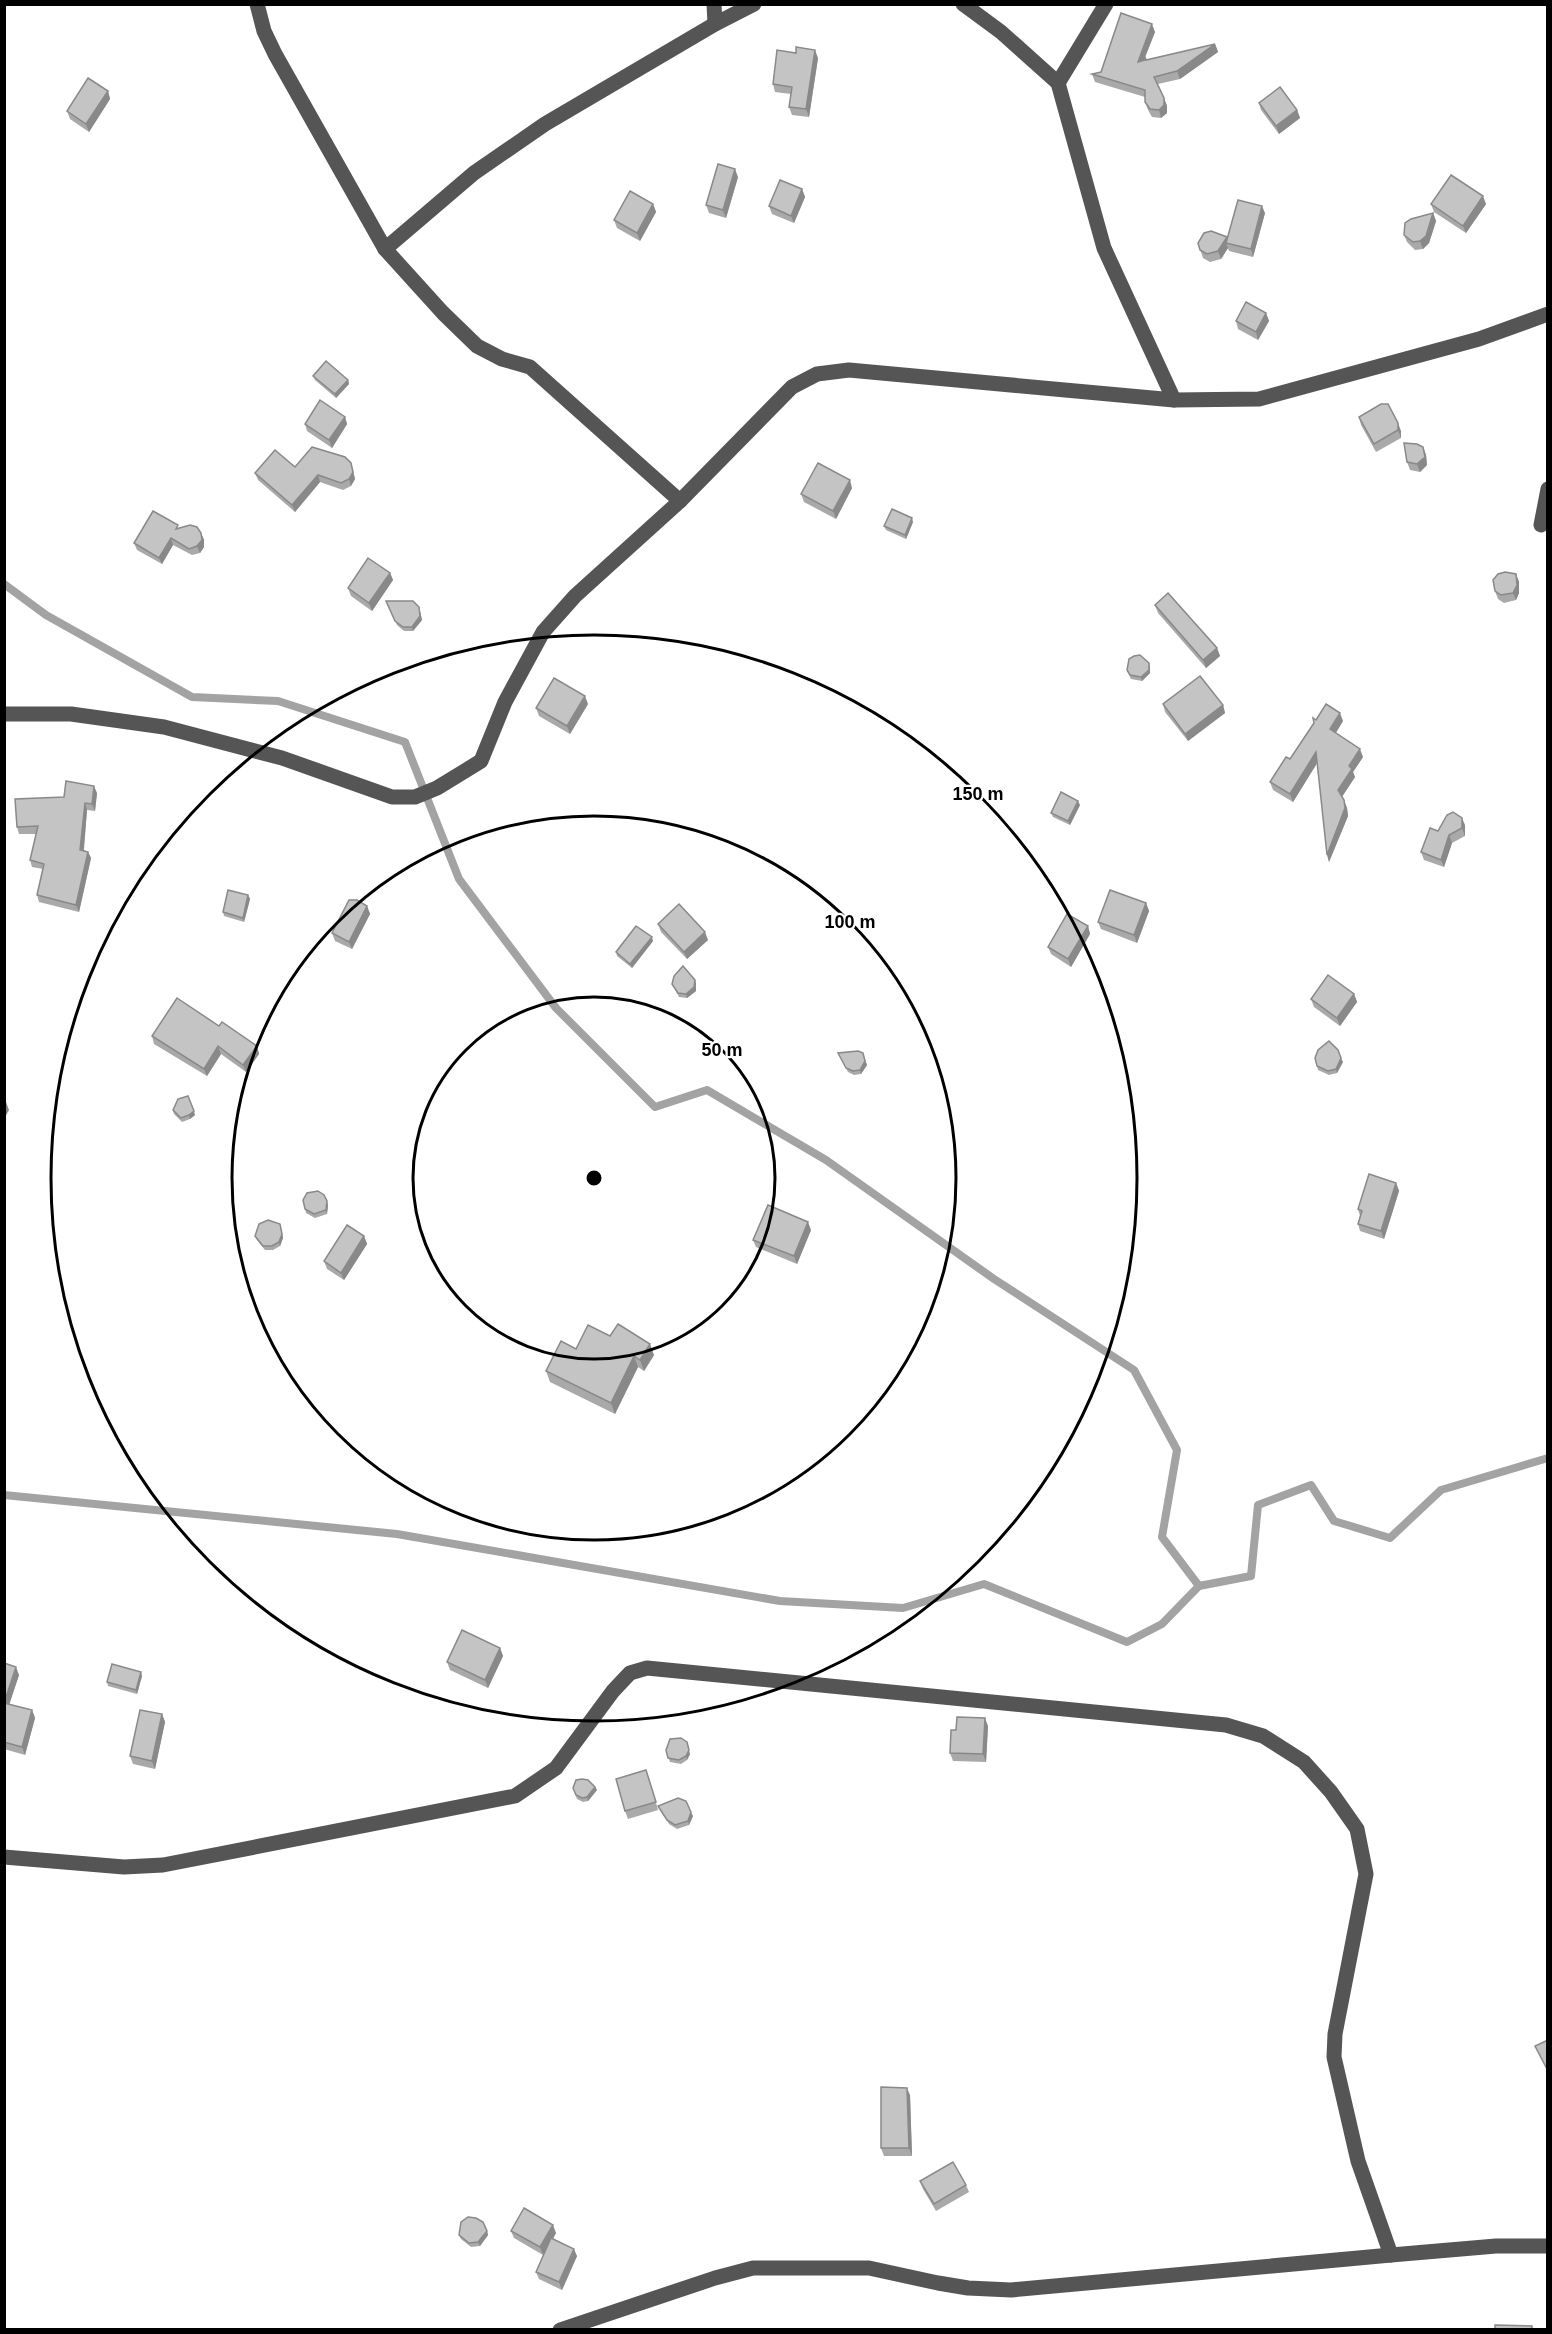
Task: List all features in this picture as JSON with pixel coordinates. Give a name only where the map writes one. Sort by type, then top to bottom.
[{"type":"street","points":[[257,4],[264,31],[275,54],[385,249],[443,313],[477,346],[502,359],[530,368],[680,501]]},
{"type":"street","points":[[714,4],[715,24]]},
{"type":"street","points":[[385,249],[474,173],[545,124],[715,24],[754,4]]},
{"type":"street","points":[[963,4],[1001,32],[1058,83],[1104,248],[1174,400]]},
{"type":"street","points":[[1058,83],[1106,4]]},
{"type":"street","points":[[4,714],[71,714],[164,727],[282,758],[392,797],[415,797],[437,788],[481,761],[505,702],[543,632],[575,596],[680,501],[792,387],[817,374],[849,370],[1174,400],[1259,399],[1479,339],[1548,314]]},
{"type":"street","points":[[1541,525],[1548,489]]},
{"type":"street","points":[[4,1857],[124,1867],[164,1864],[515,1796],[556,1768],[613,1690],[630,1673],[647,1668],[1226,1725],[1263,1736],[1304,1762],[1331,1792],[1357,1829],[1366,1874],[1335,2034],[1334,2057],[1358,2161],[1391,2255]]},
{"type":"street","points":[[560,2330],[715,2278],[753,2268],[869,2268],[958,2287],[1011,2290],[1496,2246],[1548,2246]]},
{"type":"building","points":[[1121,13],[1152,24],[1138,62],[1145,60],[1145,57],[1146,60],[1215,44],[1177,71],[1154,77],[1164,98],[1164,105],[1159,110],[1150,109],[1145,102],[1145,90],[1092,74],[1101,72]]},
{"type":"building","points":[[796,47],[815,50],[806,109],[789,107],[792,87],[773,84],[777,50],[796,53]]},
{"type":"building","points":[[88,78],[108,91],[86,124],[67,111]]},
{"type":"building","points":[[1280,87],[1297,110],[1276,126],[1259,103]]},
{"type":"building","points":[[718,164],[735,169],[723,210],[706,205]]},
{"type":"building","points":[[1451,175],[1483,196],[1463,226],[1431,204]]},
{"type":"building","points":[[780,180],[802,189],[791,216],[769,206]]},
{"type":"building","points":[[630,191],[653,204],[637,233],[614,220]]},
{"type":"building","points":[[1238,200],[1262,206],[1251,249],[1226,243]]},
{"type":"building","points":[[1433,213],[1426,236],[1420,241],[1413,242],[1404,235],[1405,223]]},
{"type":"building","points":[[1211,231],[1227,237],[1218,251],[1207,254],[1200,250],[1198,243],[1204,233]]},
{"type":"building","points":[[1246,302],[1266,313],[1256,332],[1236,321]]},
{"type":"building","points":[[326,361],[348,380],[335,394],[313,376]]},
{"type":"building","points":[[320,400],[345,417],[329,440],[305,424]]},
{"type":"building","points":[[1381,404],[1388,404],[1398,423],[1398,430],[1374,444],[1359,417]]},
{"type":"building","points":[[1404,443],[1423,447],[1425,457],[1417,464],[1407,462]]},
{"type":"building","points":[[312,447],[345,457],[351,463],[353,472],[349,479],[341,483],[318,475],[292,505],[255,473],[275,450],[295,467]]},
{"type":"building","points":[[818,463],[850,480],[833,511],[801,494]]},
{"type":"building","points":[[892,509],[912,518],[905,535],[884,526]]},
{"type":"building","points":[[153,511],[178,525],[176,529],[190,525],[197,527],[202,540],[197,546],[189,549],[171,538],[159,558],[134,543]]},
{"type":"building","points":[[368,558],[390,573],[369,603],[348,588]]},
{"type":"building","points":[[1505,572],[1516,574],[1517,585],[1513,593],[1501,595],[1495,591],[1493,580],[1498,574]]},
{"type":"building","points":[[1168,593],[1217,648],[1203,660],[1155,605]]},
{"type":"building","points":[[386,601],[413,601],[419,607],[420,616],[412,627],[403,627],[395,621]]},
{"type":"building","points":[[1140,655],[1149,663],[1149,670],[1141,677],[1130,675],[1127,670],[1129,659]]},
{"type":"building","points":[[1200,676],[1223,705],[1185,734],[1163,704]]},
{"type":"building","points":[[554,678],[585,696],[567,726],[536,708]]},
{"type":"building","points":[[1326,704],[1340,713],[1330,729],[1360,749],[1349,766],[1352,769],[1338,790],[1344,800],[1345,808],[1327,855],[1316,752],[1290,794],[1270,782],[1286,757],[1290,759],[1314,723],[1313,718],[1316,720]]},
{"type":"building","points":[[66,781],[94,786],[92,804],[85,803],[80,850],[88,852],[76,905],[37,895],[44,864],[30,860],[38,826],[17,827],[15,799],[64,797]]},
{"type":"building","points":[[1061,792],[1078,801],[1068,821],[1051,813]]},
{"type":"building","points":[[1453,812],[1462,818],[1462,828],[1449,835],[1441,860],[1421,852],[1430,828],[1438,831],[1447,815]]},
{"type":"building","points":[[228,890],[248,895],[243,918],[223,912]]},
{"type":"building","points":[[1110,890],[1146,903],[1134,935],[1098,922]]},
{"type":"building","points":[[349,900],[357,900],[367,906],[349,942],[332,933]]},
{"type":"building","points":[[679,904],[705,932],[684,952],[658,924]]},
{"type":"building","points":[[1067,914],[1088,926],[1068,959],[1048,947]]},
{"type":"building","points":[[636,926],[652,937],[630,964],[616,952]]},
{"type":"building","points":[[683,966],[695,980],[694,987],[686,994],[678,993],[672,984],[674,976]]},
{"type":"building","points":[[1328,975],[1354,994],[1337,1018],[1311,999]]},
{"type":"building","points":[[177,998],[219,1026],[222,1022],[257,1046],[243,1065],[218,1046],[204,1069],[152,1036]]},
{"type":"building","points":[[1329,1041],[1338,1050],[1341,1058],[1336,1069],[1328,1071],[1317,1066],[1315,1058],[1318,1050]]},
{"type":"building","points":[[858,1051],[863,1053],[865,1061],[860,1070],[853,1071],[846,1068],[838,1053]]},
{"type":"building","points":[[188,1096],[194,1111],[181,1118],[173,1110],[178,1099]]},
{"type":"building","points":[[1369,1174],[1396,1183],[1381,1231],[1358,1224],[1362,1211],[1358,1209]]},
{"type":"building","points":[[318,1191],[327,1201],[326,1210],[314,1214],[305,1209],[303,1200],[307,1193]]},
{"type":"building","points":[[768,1205],[808,1222],[794,1256],[753,1240]]},
{"type":"building","points":[[268,1220],[280,1224],[282,1234],[279,1242],[272,1246],[263,1246],[255,1236],[259,1224]]},
{"type":"building","points":[[347,1225],[364,1236],[341,1273],[324,1261]]},
{"type":"building","points":[[618,1324],[650,1344],[640,1360],[634,1356],[611,1403],[546,1371],[561,1341],[576,1349],[588,1325],[610,1336]]},
{"type":"building","points":[[462,1630],[500,1648],[485,1680],[447,1662]]},
{"type":"building","points":[[4,1663],[16,1667],[4,1703]]},
{"type":"building","points":[[112,1664],[141,1672],[136,1690],[107,1682]]},
{"type":"building","points":[[4,1703],[32,1710],[22,1747],[4,1742]]},
{"type":"building","points":[[140,1710],[162,1714],[152,1761],[130,1756]]},
{"type":"building","points":[[957,1717],[985,1718],[983,1754],[950,1753],[951,1730],[956,1730]]},
{"type":"building","points":[[681,1738],[687,1742],[689,1750],[686,1756],[679,1760],[668,1758],[666,1750],[670,1739]]},
{"type":"building","points":[[646,1770],[656,1802],[625,1811],[616,1779]]},
{"type":"building","points":[[576,1780],[588,1780],[595,1787],[587,1797],[582,1798],[576,1795],[573,1788]]},
{"type":"building","points":[[678,1798],[686,1801],[691,1812],[688,1821],[675,1825],[667,1820],[658,1806]]},
{"type":"building","points":[[1548,2040],[1548,2071],[1535,2046]]},
{"type":"building","points":[[881,2087],[907,2088],[909,2148],[881,2148]]},
{"type":"building","points":[[953,2162],[966,2185],[934,2204],[920,2181]]},
{"type":"building","points":[[524,2208],[553,2225],[540,2247],[511,2231]]},
{"type":"building","points":[[468,2217],[483,2222],[487,2231],[478,2242],[469,2243],[459,2235],[461,2222]]},
{"type":"building","points":[[551,2238],[574,2249],[559,2282],[536,2272]]},
{"type":"building","points":[[1495,2325],[1532,2326],[1532,2330],[1495,2330]]},
{"type":"waterway","points":[[4,584],[46,615],[192,697],[278,701],[405,742],[459,879],[556,1008],[655,1107],[707,1090],[826,1160],[994,1279],[1134,1370],[1177,1450],[1162,1537],[1199,1586],[1251,1576],[1258,1505],[1311,1485],[1334,1521],[1390,1538],[1441,1490],[1548,1458]]},
{"type":"waterway","points":[[4,1495],[397,1534],[780,1601],[903,1608],[984,1584],[1127,1642],[1162,1624],[1199,1586]]}]
